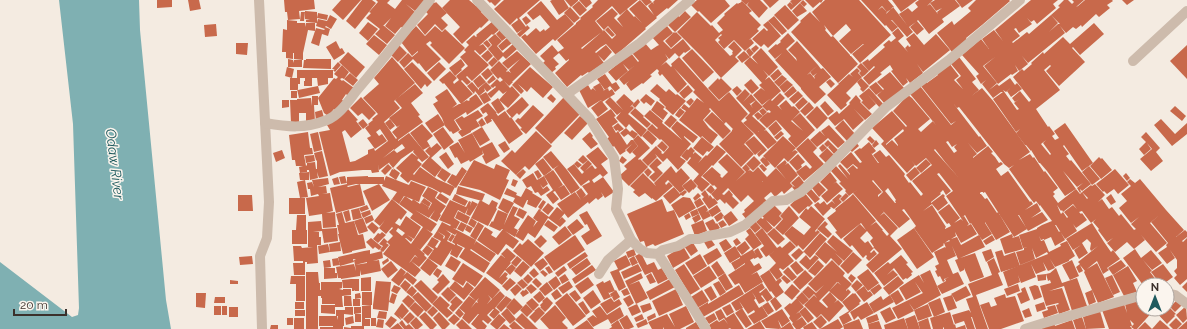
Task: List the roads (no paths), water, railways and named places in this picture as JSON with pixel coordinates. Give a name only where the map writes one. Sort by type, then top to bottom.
[{"type":"street","points":[[259,0],[269,202],[267,238],[260,256],[262,329]]},
{"type":"street","points":[[265,123],[301,127],[328,120],[338,113],[430,0]]},
{"type":"street","points":[[477,0],[590,119],[614,158],[618,189],[616,209],[631,240],[640,249],[647,253],[658,254],[663,250],[678,246],[690,239],[699,239],[730,232],[745,225],[773,201],[786,200],[801,192],[828,167],[886,107],[948,60],[1020,0]]},
{"type":"street","points":[[567,94],[640,43],[690,0]]},
{"type":"street","points":[[1134,61],[1187,11]]},
{"type":"street","points":[[599,274],[608,260],[631,240]]},
{"type":"street","points":[[658,254],[706,329]]},
{"type":"street","points":[[1175,295],[1187,304]]},
{"type":"street","points":[[1025,329],[1135,297]]},
{"type":"water","name":"Odaw River","points":[[59,0],[139,0],[140,30],[166,300],[171,329],[0,329],[0,262],[72,317],[78,315],[73,124]]}]
